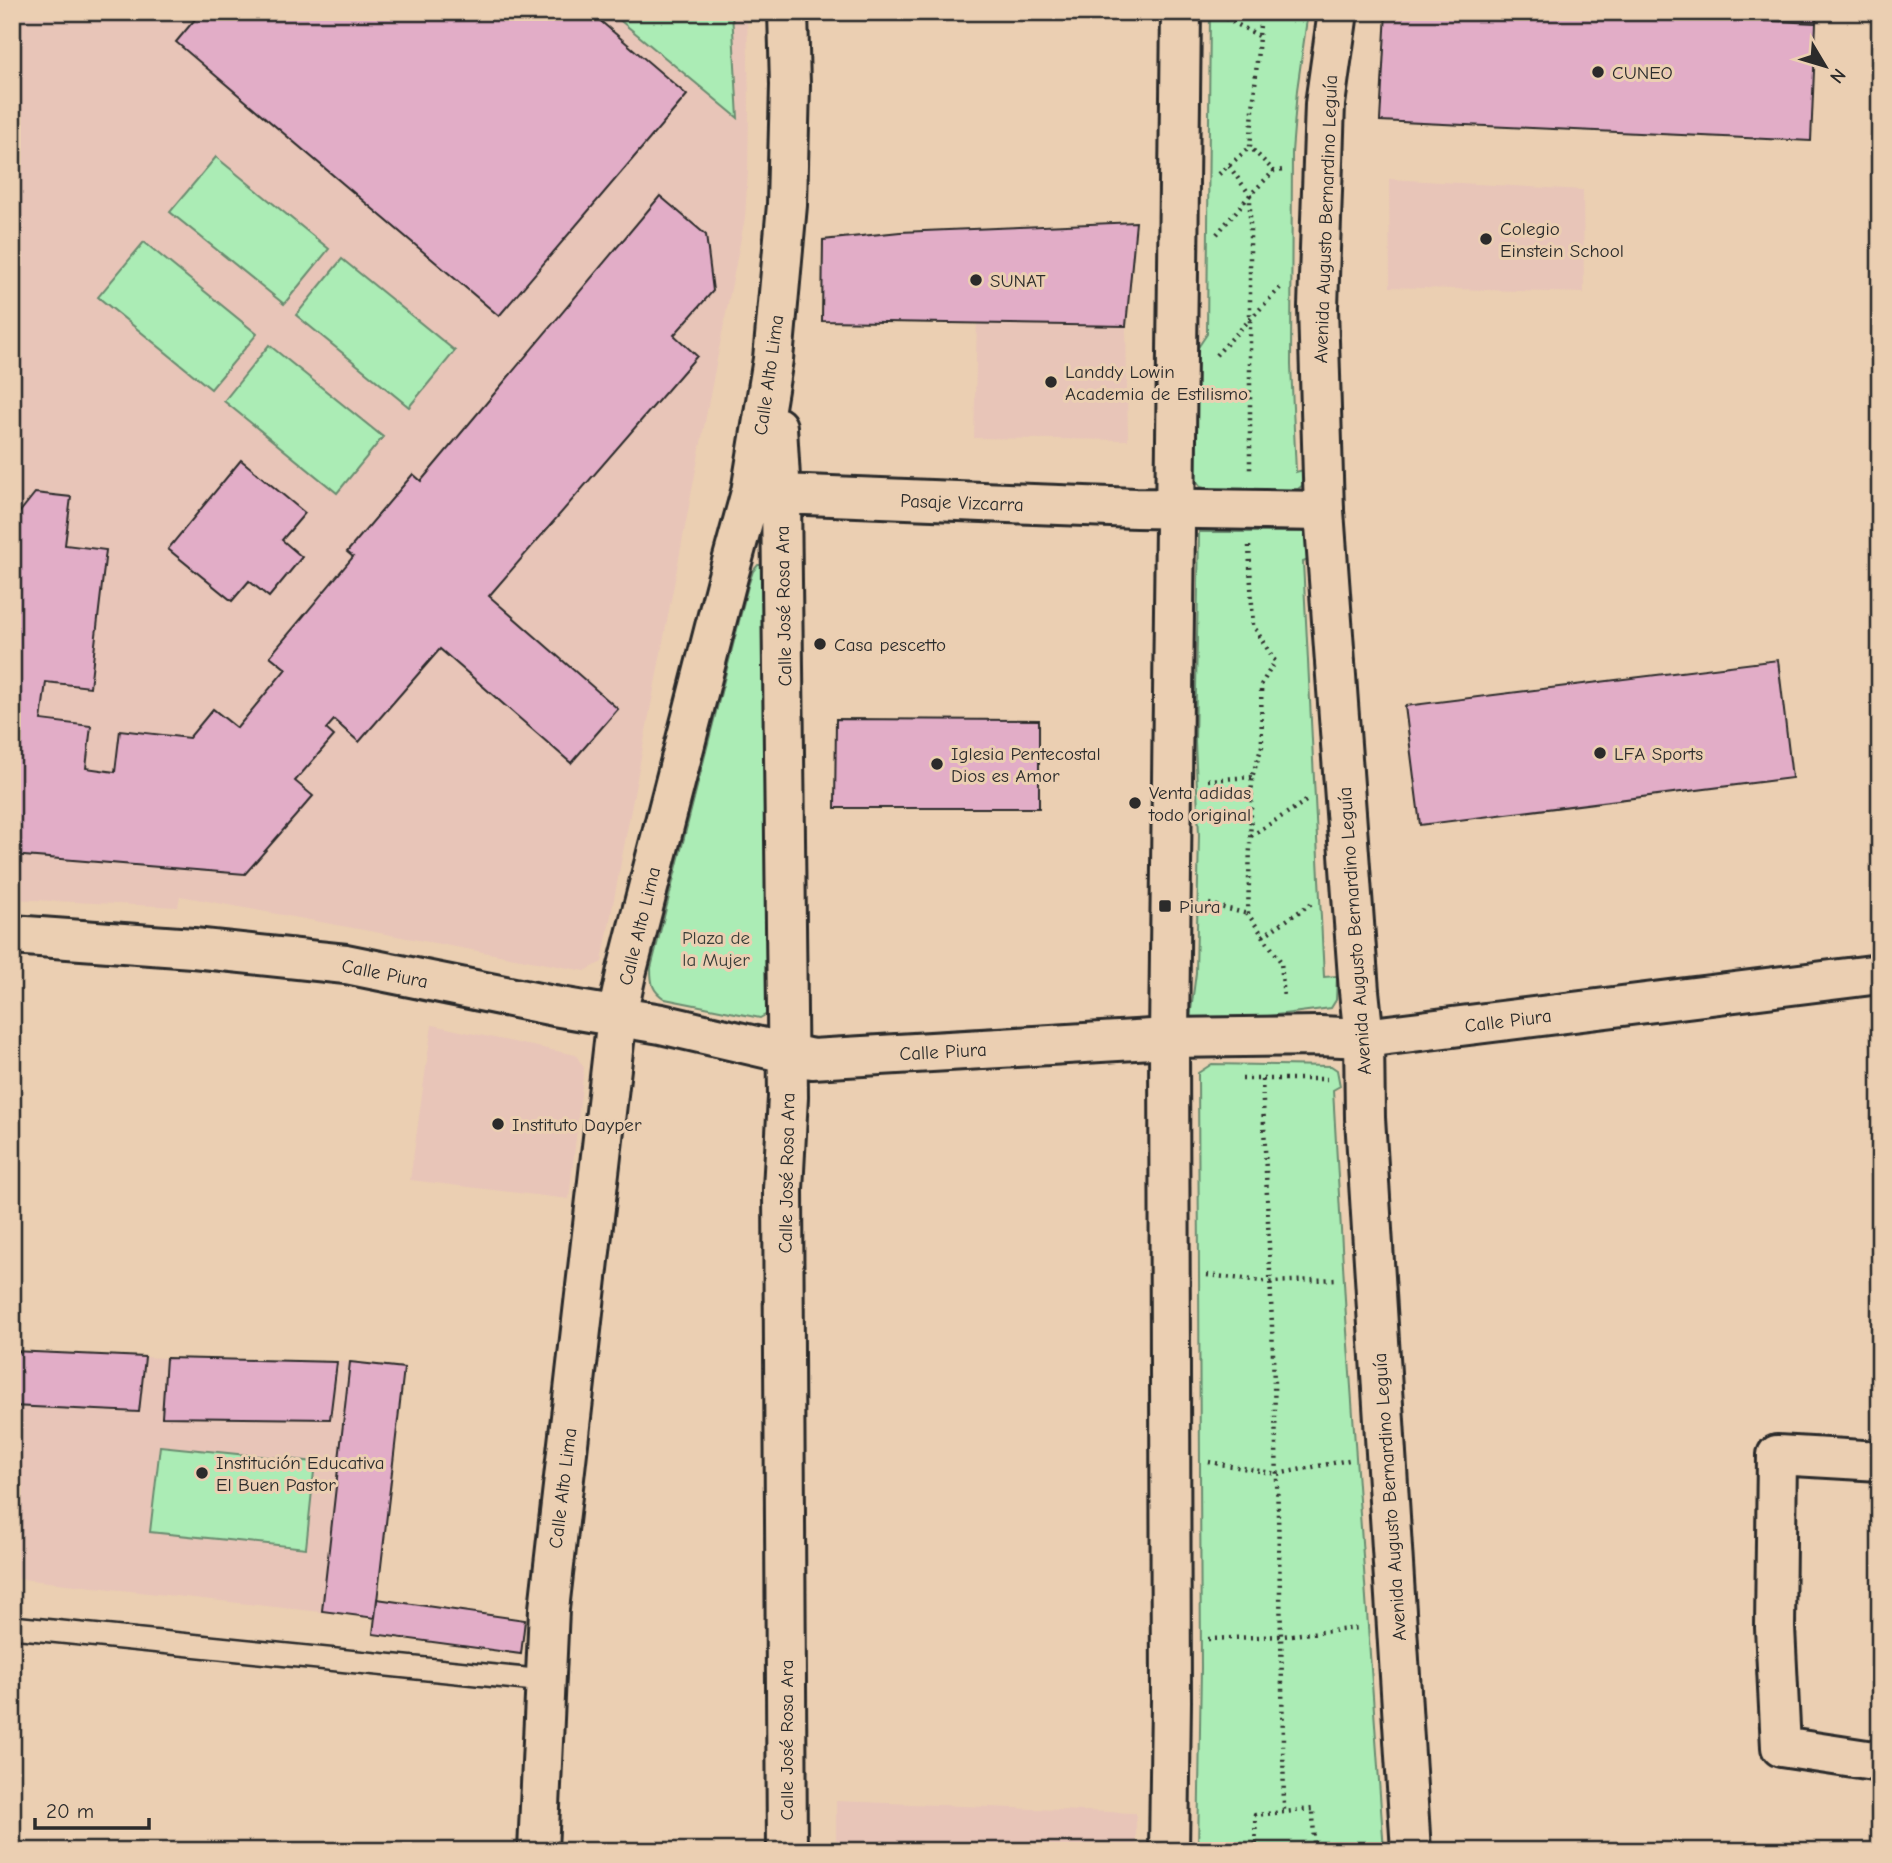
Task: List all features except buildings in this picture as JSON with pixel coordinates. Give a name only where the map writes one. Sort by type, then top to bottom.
[{"type":"street","name":"Calle Alto Lima","points":[[538,1851],[549,1609],[617,1016],[723,594],[766,494],[787,205],[790,85],[788,12]]},
{"type":"street","points":[[1169,1851],[1169,1038],[1181,12]]},
{"type":"street","name":"Avenida Augusto Bernardino Leguía","points":[[1338,12],[1325,104],[1318,307],[1324,511],[1364,1038],[1365,1118],[1411,1851]]},
{"type":"street","name":"Pasaje Vizcarra","points":[[766,494],[1174,509],[1324,511]]},
{"type":"street","name":"Calle José Rosa Ara","points":[[766,494],[788,1097],[783,1189],[787,1851]]},
{"type":"street","name":"Calle Piura","points":[[12,936],[193,948],[346,964],[673,1027],[812,1059],[1169,1038],[1364,1038],[1880,974]]},
{"type":"street","points":[[1880,1461],[1777,1455],[1775,1628],[1781,1747],[1880,1762]]},
{"type":"lane","points":[[12,1627],[545,1681]]},
{"type":"path","points":[[1215,12],[1259,36]]},
{"type":"path","points":[[1212,178],[1250,147],[1261,12]]},
{"type":"path","points":[[1250,147],[1274,171]]},
{"type":"path","points":[[1229,166],[1250,195],[1250,476]]},
{"type":"path","points":[[1212,240],[1274,171],[1288,170]]},
{"type":"path","points":[[1212,358],[1286,282]]},
{"type":"path","points":[[1249,545],[1253,625],[1275,661],[1261,685],[1262,746],[1252,777],[1248,914],[1281,962],[1284,1006]]},
{"type":"path","points":[[1207,780],[1252,777]]},
{"type":"path","points":[[1251,836],[1308,799]]},
{"type":"path","points":[[1263,936],[1315,901]]},
{"type":"path","points":[[1208,904],[1248,914]]},
{"type":"path","points":[[1239,1079],[1339,1078]]},
{"type":"path","points":[[1262,1080],[1282,1636],[1283,1813]]},
{"type":"path","points":[[1207,1275],[1271,1282],[1338,1279]]},
{"type":"path","points":[[1206,1461],[1277,1474],[1349,1460]]},
{"type":"path","points":[[1205,1639],[1282,1636],[1361,1628]]},
{"type":"path","points":[[1256,1851],[1255,1815],[1313,1809],[1314,1851]]},
{"type":"shaded area","points":[[12,12],[747,12],[749,107],[745,218],[602,962],[585,971],[180,896],[178,907],[12,899]]},
{"type":"shaded area","name":"Colegio Einstein School","points":[[1389,179],[1583,190],[1584,293],[1390,287]]},
{"type":"shaded area","name":"Landdy Lowin Academia de Estilismo","points":[[977,323],[1126,326],[1128,440],[974,438]]},
{"type":"shaded area","name":"Instituto Dayper","points":[[432,1025],[576,1055],[584,1068],[569,1199],[410,1180]]},
{"type":"shaded area","name":"Institución Educativa El Buen Pastor","points":[[12,1351],[351,1362],[404,1368],[378,1599],[525,1621],[521,1654],[373,1634],[375,1618],[12,1578]]},
{"type":"shaded area","points":[[836,1801],[1136,1813],[1136,1851],[836,1851]]},
{"type":"green space","points":[[610,12],[732,12],[738,118]]},
{"type":"green space","points":[[1210,12],[1308,12],[1292,152],[1291,365],[1296,472],[1303,470],[1304,484],[1298,489],[1281,492],[1215,491],[1201,487],[1196,480],[1197,349],[1207,334]]},
{"type":"green space","points":[[216,157],[329,249],[284,304],[170,212]]},
{"type":"green space","points":[[144,242],[257,334],[211,389],[98,297]]},
{"type":"green space","points":[[342,259],[455,351],[409,407],[296,315]]},
{"type":"green space","points":[[269,345],[383,437],[337,493],[224,401]]},
{"type":"green space","points":[[1199,532],[1307,532],[1314,558],[1303,562],[1324,977],[1337,976],[1336,1000],[1331,1008],[1189,1026],[1196,973],[1199,835],[1195,742]]},
{"type":"green space","name":"Plaza de la Mujer","points":[[758,565],[766,567],[775,1004],[760,1018],[665,999],[657,993],[651,978],[651,968],[748,586]]},
{"type":"green space","points":[[1212,1064],[1331,1066],[1337,1070],[1340,1086],[1333,1090],[1346,1317],[1384,1851],[1198,1851],[1201,1668],[1198,1073]]},
{"type":"green space","points":[[160,1446],[315,1462],[306,1548],[150,1532]]},
{"type":"place","name":"CUNEO","points":[[1598,72]]},
{"type":"place","name":"Colegio Einstein School","points":[[1486,239]]},
{"type":"place","name":"SUNAT","points":[[976,280]]},
{"type":"place","name":"Landdy Lowin Academia de Estilismo","points":[[1051,382]]},
{"type":"place","name":"Casa pescetto","points":[[820,644]]},
{"type":"place","name":"LFA Sports","points":[[1600,753]]},
{"type":"place","name":"Iglesia Pentecostal Dios es Amor","points":[[937,764]]},
{"type":"place","name":"Venta adidas todo original","points":[[1135,803]]},
{"type":"place","name":"Piura","points":[[1165,906]]},
{"type":"place","name":"Instituto Dayper","points":[[498,1124]]},
{"type":"place","name":"Institución Educativa El Buen Pastor","points":[[202,1473]]}]
